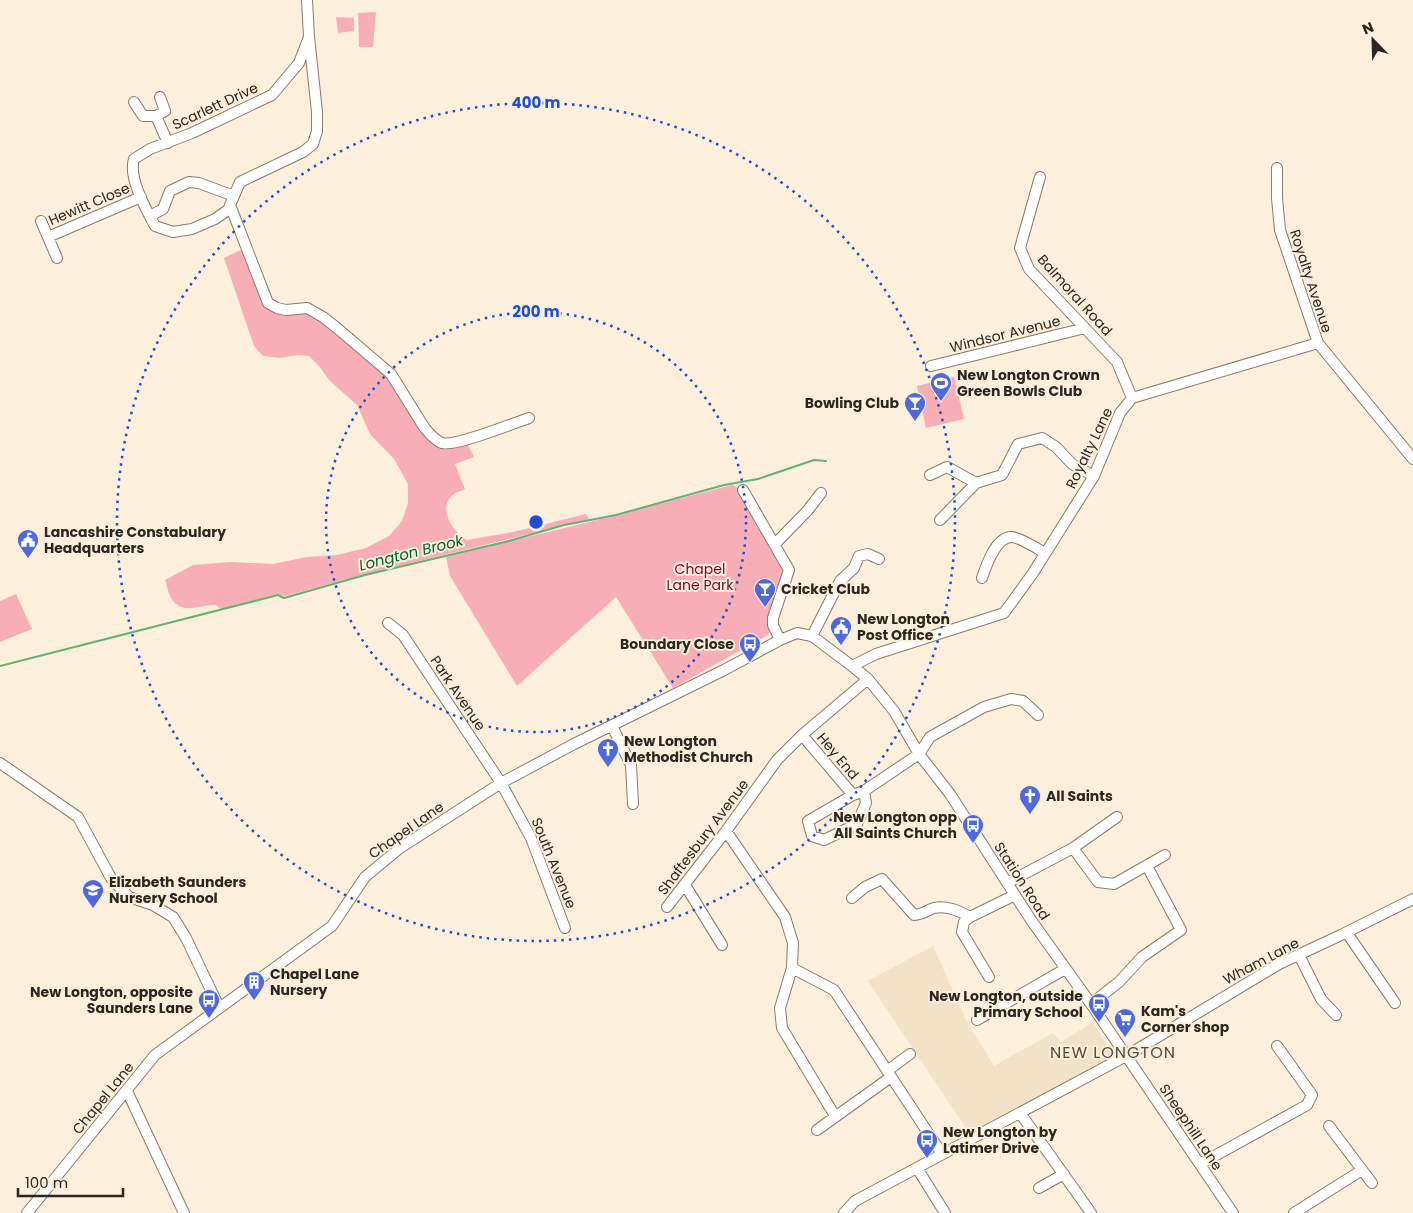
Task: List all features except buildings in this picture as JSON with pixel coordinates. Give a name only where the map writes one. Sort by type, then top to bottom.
[{"type":"street","points":[[141,197],[155,226],[172,232],[192,230],[215,219],[228,210],[240,182],[303,152],[313,144],[318,131],[307,0]]},
{"type":"street","name":"Scarlett Drive","points":[[141,197],[131,168],[134,158],[272,95],[299,63],[309,37]]},
{"type":"street","points":[[134,102],[143,116],[156,116],[164,110],[160,97]]},
{"type":"street","points":[[156,116],[168,143]]},
{"type":"street","name":"Royalty Avenue","points":[[1278,168],[1277,198],[1280,230],[1318,343]]},
{"type":"street","name":"Balmoral Road","points":[[1040,177],[1020,248],[1029,269],[1117,362],[1132,398]]},
{"type":"street","points":[[150,216],[163,209],[170,191],[189,182],[199,183],[232,201],[268,303],[286,310],[307,308],[337,328],[391,374],[424,427],[437,440],[447,444],[529,418]]},
{"type":"street","name":"Hewitt Close","points":[[48,237],[141,197]]},
{"type":"street","name":"Hewitt Close","points":[[41,221],[57,258]]},
{"type":"street","name":"Windsor Avenue","points":[[931,366],[1085,328]]},
{"type":"street","points":[[1132,398],[1318,343],[1413,459]]},
{"type":"street","name":"Royalty Lane","points":[[852,666],[876,654],[1004,613],[1033,573],[1094,476],[1120,413],[1132,398]]},
{"type":"street","points":[[940,520],[976,483],[1002,475],[1018,444],[1042,438],[1056,447],[1072,464],[1094,476]]},
{"type":"street","points":[[930,475],[947,468],[976,483]]},
{"type":"street","points":[[743,490],[789,570],[773,618],[773,624],[780,640]]},
{"type":"street","points":[[775,544],[808,510],[821,493]]},
{"type":"street","points":[[982,578],[990,558],[1001,541],[1010,537],[1016,538],[1045,554]]},
{"type":"street","points":[[812,636],[840,580],[854,568],[859,556],[868,554],[879,559]]},
{"type":"street","name":"Park Avenue","points":[[388,623],[403,635],[501,783]]},
{"type":"street","name":"Chapel Lane","points":[[27,1213],[155,1055],[332,926],[364,877],[393,854],[501,783],[780,640],[797,633],[812,636]]},
{"type":"street","name":"Station Road","points":[[812,636],[868,679],[894,711],[919,754],[950,794],[1015,895],[1126,1056]]},
{"type":"street","name":"Shaftesbury Avenue","points":[[667,907],[726,831],[776,760],[802,735],[868,679]]},
{"type":"street","points":[[864,791],[866,803],[857,824],[824,840],[812,836],[808,821],[853,795],[864,791],[919,754],[930,737],[984,707],[1011,699],[1023,701],[1038,715]]},
{"type":"street","points":[[612,726],[631,765],[633,804]]},
{"type":"street","name":"Hey End","points":[[802,735],[853,795]]},
{"type":"street","points":[[0,763],[78,818],[111,878],[129,897],[153,904],[173,917],[186,938],[219,1007]]},
{"type":"street","name":"South Avenue","points":[[501,783],[532,838],[565,928]]},
{"type":"street","points":[[1007,882],[1073,848],[1117,817]]},
{"type":"street","points":[[726,831],[784,917],[793,943],[792,968],[780,1008],[782,1028],[835,1116]]},
{"type":"street","points":[[1073,848],[1098,882],[1114,884],[1165,855]]},
{"type":"street","points":[[1090,1004],[1119,982],[1142,956],[1181,930],[1147,866]]},
{"type":"street","points":[[852,898],[865,887],[882,879],[914,915],[920,915],[934,908],[942,908],[960,911],[970,917]]},
{"type":"street","points":[[685,885],[722,945]]},
{"type":"street","points":[[990,977],[962,932],[964,922],[970,917],[1015,895]]},
{"type":"street","name":"Wham Lane","points":[[844,1213],[855,1201],[1126,1056],[1279,964],[1413,899]]},
{"type":"street","points":[[1347,932],[1396,1003]]},
{"type":"street","points":[[1299,955],[1321,999],[1336,1015]]},
{"type":"street","points":[[792,968],[834,990],[942,1154]]},
{"type":"street","points":[[977,1020],[1065,969]]},
{"type":"street","points":[[1200,1164],[1307,1105],[1312,1095],[1277,1046]]},
{"type":"street","points":[[817,1130],[889,1074],[910,1054]]},
{"type":"street","name":"Sheephill Lane","points":[[1126,1056],[1233,1213]]},
{"type":"street","points":[[127,1091],[184,1213]]},
{"type":"street","points":[[1020,1113],[1091,1213]]},
{"type":"street","points":[[1328,1126],[1372,1183]]},
{"type":"street","points":[[917,1168],[945,1213]]},
{"type":"street","points":[[1294,1213],[1362,1170]]},
{"type":"street","points":[[1039,1188],[1064,1174]]},
{"type":"shaded area","points":[[933,946],[966,1020],[994,1066],[1053,1033],[1061,1042],[1093,1022],[1114,1057],[970,1134],[868,981]]},
{"type":"green space","points":[[376,12],[373,47],[359,47],[358,13]]},
{"type":"green space","points":[[336,17],[354,18],[354,31],[338,33]]},
{"type":"green space","points":[[243,249],[265,302],[309,311],[389,375],[430,439],[465,443],[468,445],[474,457],[455,464],[465,489],[454,494],[446,506],[448,519],[462,537],[467,540],[513,532],[586,514],[589,519],[285,596],[278,594],[221,609],[216,605],[194,608],[178,606],[168,591],[165,580],[193,565],[230,562],[273,564],[307,557],[337,555],[366,548],[389,536],[402,521],[408,503],[408,484],[394,459],[370,434],[357,405],[330,381],[319,366],[309,356],[298,355],[280,358],[263,356],[254,346],[224,258]]},
{"type":"green space","name":"New Longton Crown Green Bowls Club","points":[[954,377],[964,419],[926,428],[917,386]]},
{"type":"green space","name":"Chapel Lane Park","points":[[732,485],[743,490],[786,563],[773,625],[768,635],[673,688],[616,597],[517,686],[450,576],[446,557]]},
{"type":"green space","points":[[16,594],[32,629],[0,642],[0,601]]},
{"type":"waterway","name":"Longton Brook","points":[[0,666],[278,595],[284,598],[365,575],[509,541],[564,525],[616,515],[724,485],[758,479],[814,460],[826,461]]},
{"type":"place","name":"New Longton Crown Green Bowls Club","points":[[941,402]]},
{"type":"place","name":"Bowling Club","points":[[915,422]]},
{"type":"place","name":"Lancashire Constabulary Headquarters","points":[[28,559]]},
{"type":"place","name":"Cricket Club","points":[[765,608]]},
{"type":"place","name":"New Longton Post Office","points":[[841,646]]},
{"type":"place","name":"Boundary Close","points":[[750,663]]},
{"type":"place","name":"New Longton Methodist Church","points":[[608,768]]},
{"type":"place","name":"All Saints","points":[[1030,815]]},
{"type":"place","name":"New Longton opp All Saints Church","points":[[973,844]]},
{"type":"place","name":"Elizabeth Saunders Nursery School","points":[[93,909]]},
{"type":"place","name":"Chapel Lane Nursery","points":[[254,1001]]},
{"type":"place","name":"New Longton, opposite Saunders Lane","points":[[209,1019]]},
{"type":"place","name":"New Longton, outside Primary School","points":[[1099,1023]]},
{"type":"place","name":"Kam's Corner shop","points":[[1125,1038]]},
{"type":"place","name":"New Longton by Latimer Drive","points":[[927,1159]]},
{"type":"district","name":"NEW LONGTON","points":[[1113,1052]]}]
